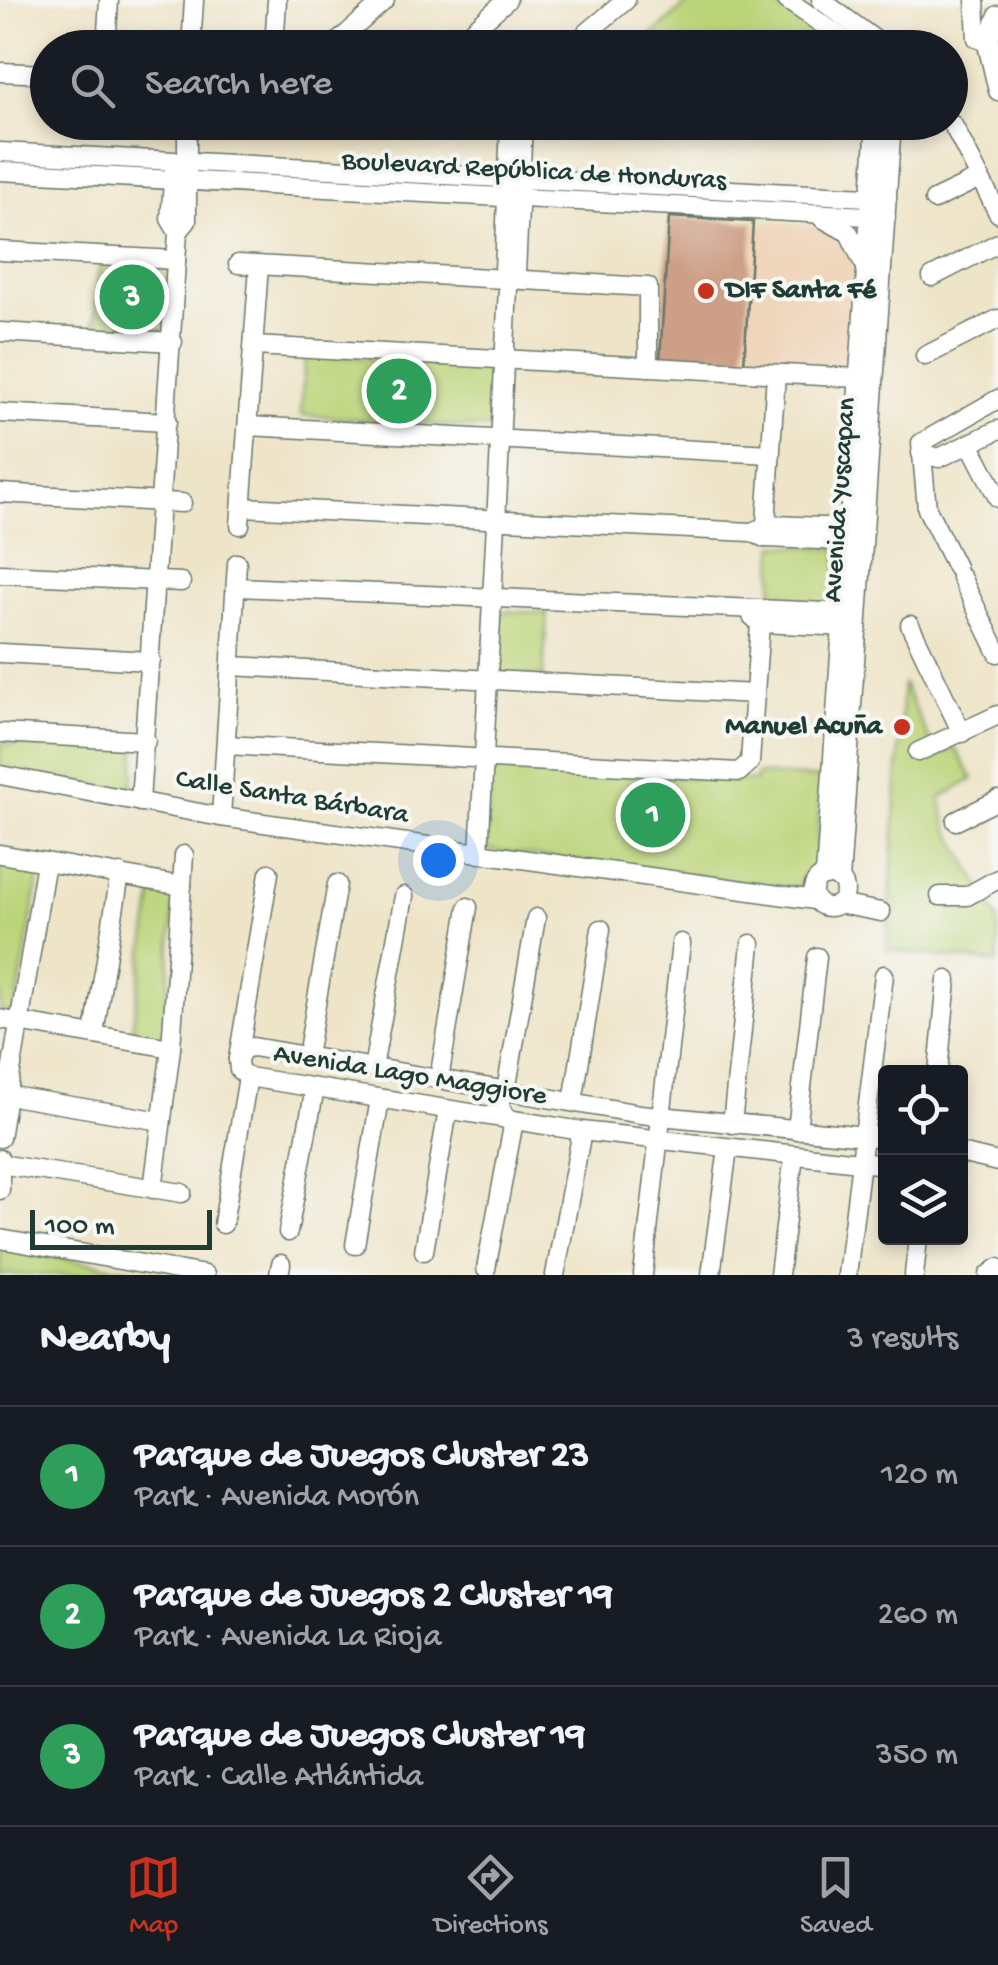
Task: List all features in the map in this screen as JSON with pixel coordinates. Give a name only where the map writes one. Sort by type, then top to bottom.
[{"type":"street","points":[[107,30],[109,0]]},
{"type":"street","points":[[192,30],[194,0]]},
{"type":"street","points":[[276,30],[278,0]]},
{"type":"street","points":[[351,30],[385,0]]},
{"type":"street","points":[[473,30],[508,0]]},
{"type":"street","points":[[590,30],[626,0]]},
{"type":"street","points":[[787,0],[831,30]]},
{"type":"street","points":[[821,0],[862,30]]},
{"type":"street","points":[[975,0],[977,38],[993,45]]},
{"type":"street","points":[[998,15],[993,45],[998,91]]},
{"type":"street","points":[[0,72],[30,73]]},
{"type":"street","points":[[140,802],[173,342],[178,232],[170,220],[184,140]]},
{"type":"street","points":[[511,140],[514,189]]},
{"type":"street","points":[[479,854],[514,189],[521,140]]},
{"type":"street","name":"Avenida Yuscapan","points":[[875,140],[879,198]]},
{"type":"street","name":"Avenida Yuscapan","points":[[833,878],[879,198],[889,140]]},
{"type":"street","points":[[961,140],[998,213]]},
{"type":"street","points":[[812,194],[850,185],[867,169],[874,149]]},
{"type":"street","name":"Boulevard República de Honduras","points":[[0,152],[878,217]]},
{"type":"street","name":"Boulevard República de Honduras","points":[[0,171],[182,167]]},
{"type":"street","points":[[934,200],[980,178]]},
{"type":"street","name":"Boulevard República de Honduras","points":[[514,189],[879,198]]},
{"type":"street","points":[[812,214],[849,233],[861,254],[865,277]]},
{"type":"street","name":"Avenida Yuscapan","points":[[850,620],[848,535],[865,277],[878,217]]},
{"type":"street","points":[[932,277],[998,243]]},
{"type":"street","points":[[0,251],[176,260]]},
{"type":"street","points":[[238,264],[509,283],[648,287],[648,367]]},
{"type":"street","points":[[260,266],[241,516],[496,519],[848,535]]},
{"type":"street","points":[[925,356],[998,319]]},
{"type":"street","points":[[0,332],[173,342]]},
{"type":"street","points":[[254,346],[858,378]]},
{"type":"street","points":[[761,532],[776,374]]},
{"type":"street","points":[[998,399],[925,437],[921,453],[926,509],[998,653]]},
{"type":"street","points":[[0,413],[167,422]]},
{"type":"street","points":[[248,426],[771,454]]},
{"type":"street","points":[[921,453],[939,458],[998,430]]},
{"type":"street","points":[[970,444],[998,498]]},
{"type":"street","points":[[0,493],[182,503]]},
{"type":"street","points":[[221,816],[237,562]]},
{"type":"street","points":[[0,574],[180,582]]},
{"type":"street","points":[[237,586],[850,620]]},
{"type":"street","points":[[226,745],[739,772],[748,768],[757,615]]},
{"type":"street","points":[[910,626],[962,733]]},
{"type":"street","points":[[0,653],[151,661]]},
{"type":"street","points":[[232,666],[755,694]]},
{"type":"street","points":[[918,752],[998,714]]},
{"type":"street","points":[[0,733],[146,740]]},
{"type":"street","name":"Calle Santa Bárbara","points":[[0,774],[221,816],[816,900]]},
{"type":"street","points":[[956,822],[998,800]]},
{"type":"street","points":[[0,854],[182,886]]},
{"type":"street","points":[[153,1189],[170,1048],[184,856]]},
{"type":"street","points":[[0,1138],[4,1095],[46,862]]},
{"type":"street","points":[[238,1060],[269,873]]},
{"type":"street","points":[[94,1034],[120,874]]},
{"type":"street","points":[[839,904],[845,890],[833,878],[814,886],[816,900],[824,906],[839,904],[881,912]]},
{"type":"street","points":[[940,896],[967,896],[998,880]]},
{"type":"street","points":[[307,1056],[336,884]]},
{"type":"street","points":[[373,1068],[404,896]]},
{"type":"street","points":[[439,1079],[468,907]]},
{"type":"street","points":[[486,1269],[510,1121],[499,1109],[506,1091],[536,918]]},
{"type":"street","points":[[573,1102],[601,930]]},
{"type":"street","points":[[643,1275],[681,943]]},
{"type":"street","points":[[732,1124],[751,944]]},
{"type":"street","points":[[797,1130],[817,957]]},
{"type":"street","points":[[847,1275],[884,974]]},
{"type":"street","points":[[939,1065],[947,980]]},
{"type":"street","points":[[0,1018],[170,1048]]},
{"type":"street","name":"Avenida Lago Maggiore","points":[[878,1138],[661,1116],[249,1046],[238,1060],[240,1070],[248,1077],[510,1121],[878,1163]]},
{"type":"street","points":[[223,1224],[248,1077]]},
{"type":"street","points":[[288,1232],[315,1088]]},
{"type":"street","points":[[4,1095],[161,1120]]},
{"type":"street","points":[[355,1245],[380,1099]]},
{"type":"street","points":[[424,1251],[448,1110]]},
{"type":"street","points":[[555,1275],[582,1131]]},
{"type":"street","points":[[710,1275],[728,1148]]},
{"type":"street","points":[[779,1275],[794,1154]]},
{"type":"street","points":[[968,1155],[998,1162]]},
{"type":"street","points":[[0,1190],[1,1163],[182,1193]]},
{"type":"street","points":[[0,1239],[206,1269]]},
{"type":"street","points":[[914,1275],[917,1245]]},
{"type":"street","points":[[989,1275],[998,1268]]},
{"type":"shaded area","points":[[753,222],[818,226],[842,236],[854,255],[848,372],[744,365]]},
{"type":"green space","points":[[691,0],[766,0],[814,30],[658,30]]},
{"type":"green space","points":[[99,264],[170,266],[166,333],[94,328]]},
{"type":"green space","points":[[305,354],[496,367],[494,429],[301,415]]},
{"type":"green space","points":[[775,545],[838,548],[835,609],[772,605]]},
{"type":"green space","points":[[500,611],[547,613],[543,677],[496,675]]},
{"type":"green space","points":[[903,683],[937,756],[955,748],[973,779],[940,798],[947,826],[998,919],[998,963],[887,950]]},
{"type":"green space","points":[[0,743],[136,749],[132,793],[0,768]]},
{"type":"green space","points":[[490,767],[756,781],[757,774],[820,778],[816,869],[802,877],[800,889],[486,850]]},
{"type":"green space","points":[[0,863],[40,870],[15,1014],[0,1012]]},
{"type":"green space","points":[[154,890],[175,893],[164,1040],[131,1034]]},
{"type":"green space","points":[[0,1248],[164,1275],[0,1275]]},
{"type":"building","name":"DIF Santa Fé","points":[[669,217],[753,222],[744,365],[660,360]]},
{"type":"place","name":"DIF Santa Fé","points":[[706,291]]},
{"type":"place","name":"Parque de Juegos Cluster 19","points":[[132,297]]},
{"type":"place","name":"Parque de Juegos 2 Cluster 19","points":[[399,391]]},
{"type":"place","name":"Manuel Acuña","points":[[902,727]]},
{"type":"place","name":"Parque de Juegos Cluster 23","points":[[653,815]]}]
